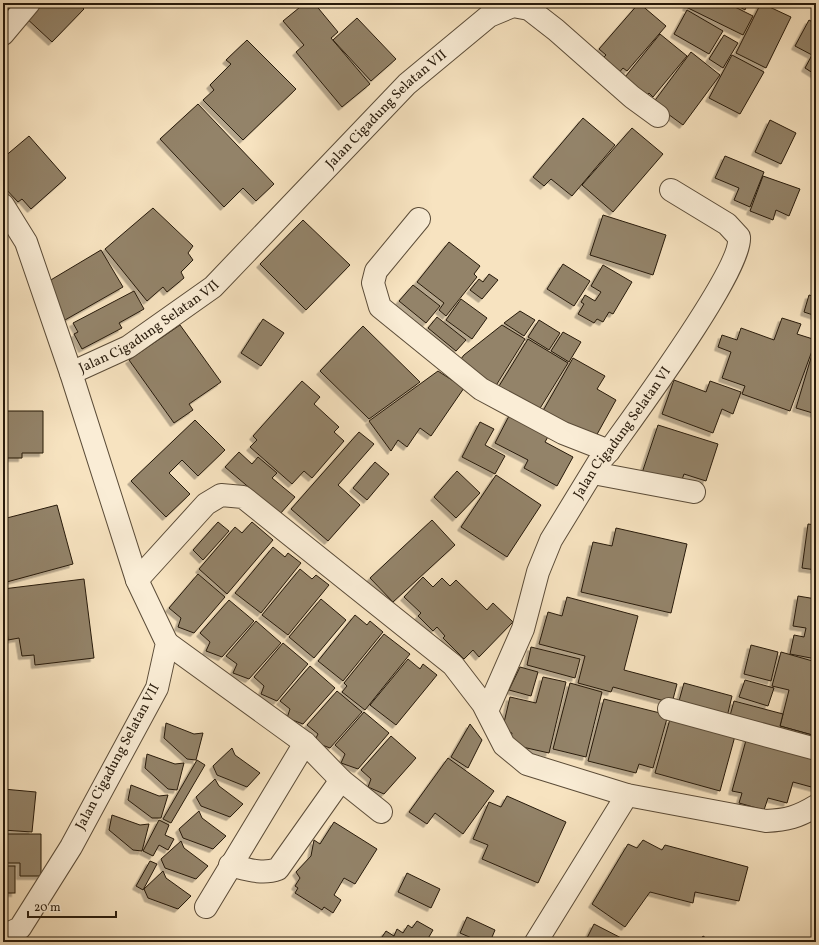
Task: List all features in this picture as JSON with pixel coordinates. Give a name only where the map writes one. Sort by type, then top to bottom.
[{"type":"street","points":[[3,34],[29,3]]},
{"type":"street","name":"Jalan Cigadung Selatan VII","points":[[3,936],[20,928],[71,847],[157,688],[167,643],[137,580],[71,373],[128,347],[213,287],[407,84],[489,16],[513,6],[529,9],[556,30],[632,97],[658,116]]},
{"type":"street","name":"Jalan Cigadung Selatan VI","points":[[487,711],[523,629],[538,572],[551,540],[598,463],[609,451],[697,324],[733,258],[739,237],[727,224],[670,190]]},
{"type":"street","points":[[3,205],[26,242],[71,373]]},
{"type":"street","points":[[419,220],[376,271],[373,283],[380,307],[481,389],[563,433],[609,451]]},
{"type":"street","points":[[593,473],[694,492]]},
{"type":"street","points":[[137,580],[206,504],[222,495],[243,497],[453,665],[487,711],[504,745],[527,764],[627,795],[766,821],[787,820],[805,813],[816,806]]},
{"type":"street","points":[[167,643],[305,743],[341,780],[381,812]]},
{"type":"street","points":[[669,709],[816,749]]},
{"type":"street","points":[[206,907],[305,743]]},
{"type":"street","points":[[230,865],[260,872],[270,872],[278,869],[341,780]]},
{"type":"street","points":[[536,942],[627,795]]},
{"type":"building","points":[[3,3],[22,3],[3,22]]},
{"type":"building","points":[[35,3],[78,3],[84,9],[52,42],[23,15]]},
{"type":"building","points":[[305,3],[314,3],[338,32],[331,38],[370,84],[342,107],[296,52],[304,45],[283,21]]},
{"type":"building","points":[[639,3],[666,26],[627,71],[623,68],[617,75],[600,61],[606,55],[599,49]]},
{"type":"building","points":[[688,3],[727,3],[753,16],[743,35],[686,7]]},
{"type":"building","points":[[733,3],[748,3],[745,10]]},
{"type":"building","points":[[761,3],[791,17],[766,68],[736,53]]},
{"type":"building","points":[[687,10],[723,31],[709,54],[674,34]]},
{"type":"building","points":[[357,18],[396,59],[371,81],[333,40]]},
{"type":"building","points":[[809,20],[816,24],[816,75],[805,68],[812,55],[795,46]]},
{"type":"building","points":[[660,34],[687,56],[653,97],[649,93],[643,100],[621,82]]},
{"type":"building","points":[[724,35],[738,43],[723,68],[709,59]]},
{"type":"building","points":[[247,40],[296,89],[243,140],[203,100],[214,90],[210,85],[231,64],[226,60]]},
{"type":"building","points":[[691,52],[720,75],[683,125],[653,103]]},
{"type":"building","points":[[732,55],[764,72],[740,114],[709,98]]},
{"type":"building","points":[[198,104],[274,184],[256,201],[243,188],[224,207],[160,139]]},
{"type":"building","points":[[583,118],[615,145],[572,196],[551,179],[544,186],[533,177]]},
{"type":"building","points":[[770,120],[796,133],[781,164],[755,152]]},
{"type":"building","points":[[632,128],[663,154],[613,212],[582,185]]},
{"type":"building","points":[[29,136],[66,178],[31,209],[22,199],[18,202],[3,186],[3,158]]},
{"type":"building","points":[[725,156],[764,172],[750,207],[734,200],[739,188],[715,178]]},
{"type":"building","points":[[763,176],[800,189],[789,216],[776,210],[773,220],[750,211]]},
{"type":"building","points":[[153,208],[193,246],[188,253],[193,260],[181,272],[184,278],[167,292],[163,287],[147,301],[105,249]]},
{"type":"building","points":[[603,215],[666,235],[653,275],[590,255]]},
{"type":"building","points":[[303,220],[350,265],[306,310],[260,264]]},
{"type":"building","points":[[449,242],[480,266],[474,274],[477,277],[446,316],[439,310],[444,303],[417,282]]},
{"type":"building","points":[[101,250],[123,287],[65,320],[44,284]]},
{"type":"building","points":[[563,264],[590,281],[574,306],[547,289]]},
{"type":"building","points":[[603,265],[632,282],[613,314],[609,312],[603,322],[597,319],[594,323],[578,314],[584,304],[581,302],[585,295],[595,301],[601,292],[591,286]]},
{"type":"building","points":[[489,274],[498,280],[482,299],[470,290],[479,279],[483,282]]},
{"type":"building","points":[[413,285],[440,306],[426,323],[399,301]]},
{"type":"building","points":[[134,291],[144,309],[119,323],[122,328],[82,349],[74,334],[78,332],[73,323]]},
{"type":"building","points":[[809,295],[816,297],[816,316],[804,312]]},
{"type":"building","points":[[461,299],[487,318],[472,339],[446,320]]},
{"type":"building","points":[[520,311],[535,320],[524,336],[504,323]]},
{"type":"building","points":[[437,317],[466,340],[456,351],[428,328]]},
{"type":"building","points":[[782,318],[801,324],[797,334],[816,340],[790,411],[742,394],[745,386],[722,378],[731,352],[718,347],[722,335],[737,340],[741,328],[774,340]]},
{"type":"building","points":[[263,319],[284,333],[261,366],[241,353]]},
{"type":"building","points":[[539,320],[560,333],[549,350],[528,337]]},
{"type":"building","points":[[180,325],[221,382],[189,404],[193,410],[174,423],[129,360]]},
{"type":"building","points":[[502,325],[525,339],[492,392],[478,379],[480,374],[458,363],[464,355]]},
{"type":"building","points":[[363,326],[420,382],[369,419],[320,371]]},
{"type":"building","points":[[563,332],[581,342],[569,362],[551,351]]},
{"type":"building","points":[[528,339],[568,363],[539,410],[499,386]]},
{"type":"building","points":[[816,341],[816,414],[796,408]]},
{"type":"building","points":[[573,358],[605,376],[597,389],[616,400],[595,438],[540,416]]},
{"type":"building","points":[[438,371],[464,388],[431,436],[420,428],[407,447],[398,440],[391,451],[369,421]]},
{"type":"building","points":[[674,380],[706,392],[710,381],[741,392],[733,414],[722,409],[713,433],[662,414]]},
{"type":"building","points":[[302,381],[320,397],[314,404],[339,427],[334,432],[344,441],[312,478],[304,471],[292,484],[250,447],[257,440],[253,436]]},
{"type":"building","points":[[3,411],[43,411],[43,453],[22,453],[22,458],[3,458]]},
{"type":"building","points":[[510,414],[549,435],[545,442],[573,457],[557,486],[524,468],[528,460],[495,443]]},
{"type":"building","points":[[195,420],[225,450],[198,476],[182,460],[169,473],[190,494],[166,517],[131,481]]},
{"type":"building","points":[[480,422],[494,429],[485,445],[505,456],[495,474],[462,457]]},
{"type":"building","points":[[658,425],[718,444],[706,481],[684,474],[679,488],[641,476]]},
{"type":"building","points":[[359,432],[374,444],[338,485],[360,505],[328,541],[291,509]]},
{"type":"building","points":[[239,452],[252,464],[258,457],[277,473],[272,478],[295,497],[280,514],[225,467]]},
{"type":"building","points":[[375,462],[389,474],[367,500],[353,488]]},
{"type":"building","points":[[457,471],[480,493],[456,518],[434,497]]},
{"type":"building","points":[[496,475],[541,505],[507,557],[461,527]]},
{"type":"building","points":[[57,505],[73,564],[3,583],[3,519]]},
{"type":"building","points":[[432,520],[455,545],[393,602],[370,578]]},
{"type":"building","points":[[218,522],[229,531],[203,560],[193,550]]},
{"type":"building","points":[[252,522],[273,540],[227,594],[199,569],[235,527],[242,533]]},
{"type":"building","points":[[808,524],[816,525],[816,570],[802,568]]},
{"type":"building","points":[[616,528],[687,544],[671,613],[581,592],[593,542],[612,546]]},
{"type":"building","points":[[273,547],[285,557],[288,553],[301,563],[261,613],[235,593]]},
{"type":"building","points":[[300,569],[312,579],[316,575],[329,585],[288,635],[262,615]]},
{"type":"building","points":[[198,574],[225,597],[194,633],[178,627],[181,618],[169,608]]},
{"type":"building","points":[[423,577],[433,587],[442,578],[450,586],[456,580],[487,610],[493,603],[513,622],[479,657],[473,650],[464,659],[443,638],[445,636],[437,627],[433,631],[418,616],[421,613],[404,597]]},
{"type":"building","points":[[84,579],[94,658],[35,665],[34,655],[22,656],[19,638],[8,640],[3,589]]},
{"type":"building","points":[[798,596],[816,599],[816,659],[790,654],[794,635],[804,637],[806,628],[793,626]]},
{"type":"building","points":[[567,597],[638,616],[624,670],[677,684],[672,703],[613,687],[611,692],[578,683],[585,656],[539,644],[548,612],[562,616]]},
{"type":"building","points":[[321,599],[346,620],[314,658],[289,637]]},
{"type":"building","points":[[229,600],[254,621],[222,657],[206,651],[210,642],[200,633]]},
{"type":"building","points":[[355,615],[367,625],[370,621],[383,632],[343,681],[318,661]]},
{"type":"building","points":[[256,621],[281,643],[249,679],[233,673],[237,664],[226,656]]},
{"type":"building","points":[[384,634],[410,654],[365,710],[342,692],[347,686],[344,683]]},
{"type":"building","points":[[283,643],[308,664],[277,701],[261,694],[264,686],[254,677]]},
{"type":"building","points":[[751,645],[778,652],[771,681],[744,674]]},
{"type":"building","points":[[531,647],[580,659],[575,678],[527,665]]},
{"type":"building","points":[[781,652],[816,662],[816,736],[780,726],[789,690],[772,686]]},
{"type":"building","points":[[408,659],[420,669],[423,664],[437,675],[396,725],[370,705]]},
{"type":"building","points":[[310,666],[335,688],[303,724],[287,718],[290,709],[280,701]]},
{"type":"building","points":[[520,667],[538,672],[531,696],[509,690]]},
{"type":"building","points":[[543,677],[566,682],[549,753],[509,744],[512,733],[502,731],[510,697],[536,703]]},
{"type":"building","points":[[745,680],[774,688],[768,706],[739,697]]},
{"type":"building","points":[[570,683],[602,692],[586,757],[553,749]]},
{"type":"building","points":[[684,683],[732,696],[726,721],[677,708]]},
{"type":"building","points":[[337,691],[362,712],[330,748],[314,742],[318,734],[307,725]]},
{"type":"building","points":[[604,699],[668,715],[653,768],[639,764],[636,773],[588,761]]},
{"type":"building","points":[[734,701],[783,714],[780,726],[816,736],[816,747],[728,723]]},
{"type":"building","points":[[364,712],[389,733],[358,769],[341,763],[345,754],[335,745]]},
{"type":"building","points":[[670,719],[735,736],[720,791],[655,773]]},
{"type":"building","points":[[166,723],[194,734],[203,733],[196,760],[187,759],[164,738]]},
{"type":"building","points":[[470,724],[482,740],[468,768],[451,757]]},
{"type":"building","points":[[748,733],[816,751],[815,788],[793,782],[787,803],[768,798],[764,810],[739,803],[742,793],[732,791]]},
{"type":"building","points":[[391,736],[416,758],[384,794],[368,787],[371,779],[361,770]]},
{"type":"building","points":[[232,748],[235,755],[260,773],[247,787],[217,775],[213,766]]},
{"type":"building","points":[[147,754],[175,764],[184,763],[177,790],[168,789],[145,768]]},
{"type":"building","points":[[448,758],[494,791],[463,834],[435,813],[427,824],[409,812]]},
{"type":"building","points":[[197,760],[205,765],[171,823],[163,819]]},
{"type":"building","points":[[215,779],[219,786],[243,804],[230,817],[201,806],[196,797]]},
{"type":"building","points":[[131,785],[159,796],[168,795],[161,818],[152,818],[128,800]]},
{"type":"building","points":[[3,789],[36,792],[32,832],[3,830]]},
{"type":"building","points":[[507,796],[566,822],[538,883],[482,859],[488,845],[473,839],[489,802],[501,807]]},
{"type":"building","points":[[199,811],[202,818],[226,836],[213,849],[183,838],[179,829]]},
{"type":"building","points":[[112,815],[140,825],[149,824],[142,851],[133,850],[109,830]]},
{"type":"building","points":[[159,820],[169,825],[165,835],[174,839],[168,850],[159,845],[153,856],[143,851]]},
{"type":"building","points":[[334,822],[377,849],[355,884],[344,878],[334,895],[341,900],[333,913],[324,907],[322,910],[295,893],[298,888],[295,886],[300,878],[296,872],[311,856],[314,840],[320,844]]},
{"type":"building","points":[[3,834],[41,834],[41,876],[20,876],[20,863],[3,863]]},
{"type":"building","points":[[643,840],[662,850],[665,845],[748,867],[739,901],[695,892],[693,903],[650,892],[625,927],[592,904],[628,844],[637,848]]},
{"type":"building","points":[[181,841],[184,848],[208,866],[196,879],[165,868],[161,859]]},
{"type":"building","points":[[150,861],[157,864],[143,890],[136,886]]},
{"type":"building","points":[[3,866],[15,866],[15,893],[3,893]]},
{"type":"building","points":[[163,871],[166,878],[191,896],[178,909],[148,898],[144,889]]},
{"type":"building","points":[[407,873],[440,889],[431,908],[398,892]]},
{"type":"building","points":[[467,917],[495,930],[490,942],[481,942],[460,933]]},
{"type":"building","points":[[417,921],[433,930],[426,942],[384,942],[380,940],[386,931],[394,936],[397,929],[403,933],[408,925],[412,928]]},
{"type":"building","points":[[594,924],[629,942],[585,942]]},
{"type":"building","points":[[703,936],[712,942],[699,942]]}]
